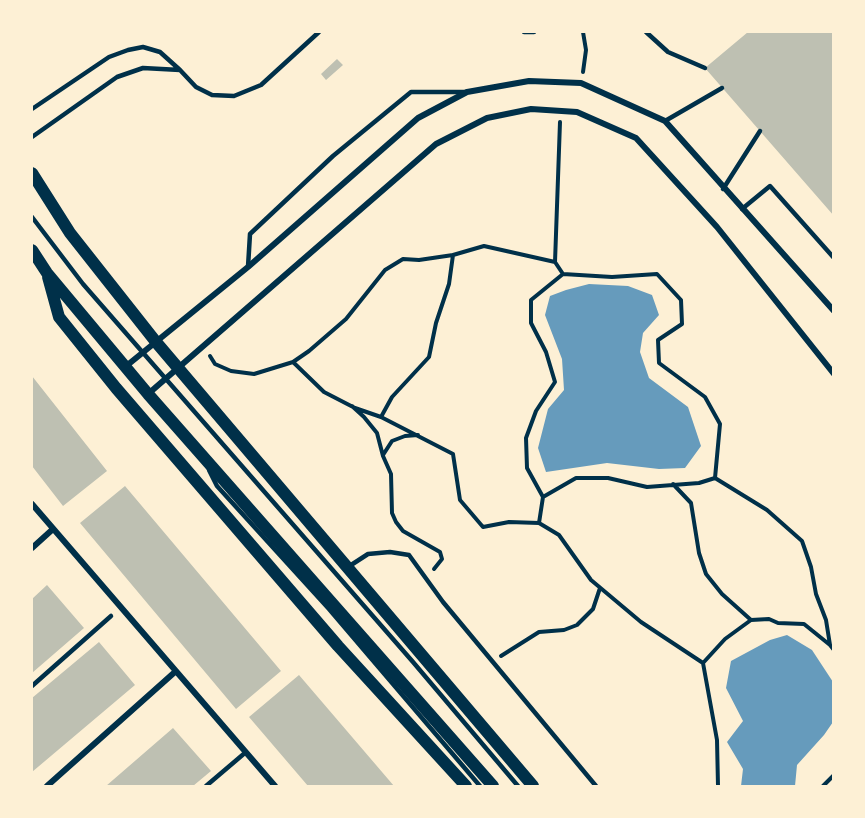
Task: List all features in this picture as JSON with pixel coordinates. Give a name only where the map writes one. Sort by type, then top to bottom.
[{"type":"main road","points":[[32,172],[70,232],[156,342],[533,786]]},
{"type":"main road","points":[[32,250],[47,273],[148,394],[493,786]]},
{"type":"main road","points":[[47,273],[59,317],[116,388],[338,646],[466,786]]},
{"type":"street","points":[[125,367],[248,267],[418,118],[467,92],[529,81],[581,82],[665,121],[723,189],[834,310]]},
{"type":"street","points":[[148,394],[436,144],[487,118],[531,109],[577,112],[636,138],[717,227],[834,374]]},
{"type":"street","points":[[32,504],[275,786]]},
{"type":"street","points":[[32,548],[53,529]]},
{"type":"street","points":[[47,786],[176,671]]},
{"type":"lane","points":[[32,109],[109,57],[143,47],[160,52],[196,87],[212,95],[234,96],[261,86],[319,32]]},
{"type":"lane","points":[[524,32],[534,32]]},
{"type":"lane","points":[[646,32],[668,52],[705,68]]},
{"type":"lane","points":[[32,137],[117,77],[143,68],[180,70]]},
{"type":"lane","points":[[665,121],[722,88]]},
{"type":"lane","points":[[248,267],[250,234],[333,156],[411,92],[467,92]]},
{"type":"lane","points":[[723,189],[760,131]]},
{"type":"lane","points":[[742,209],[770,186],[834,258]]},
{"type":"lane","points":[[32,217],[83,284],[413,662],[518,786]]},
{"type":"lane","points":[[200,453],[217,486],[329,609],[480,786]]},
{"type":"lane","points":[[348,567],[368,554],[390,552],[409,555],[492,662],[596,786]]},
{"type":"lane","points":[[32,687],[111,616]]},
{"type":"lane","points":[[206,786],[246,752]]},
{"type":"path","points":[[581,82],[586,50],[583,32]]},
{"type":"path","points":[[560,112],[555,262],[563,274]]},
{"type":"path","points":[[203,348],[215,364],[231,371],[254,374],[293,362],[346,319],[385,270],[403,260],[453,255],[484,246],[555,262]]},
{"type":"path","points":[[381,417],[392,397],[429,357],[436,323],[449,284],[453,255]]},
{"type":"path","points":[[539,524],[543,497],[527,468],[526,438],[536,411],[555,382],[546,352],[531,323],[531,300],[563,274],[612,277],[657,273],[681,300],[682,324],[658,339],[659,363],[705,397],[720,424],[715,478]]},
{"type":"path","points":[[293,362],[324,393],[381,417],[453,454],[460,500],[483,527],[509,522],[539,524],[559,534],[591,580],[641,622],[703,663],[717,740],[718,786]]},
{"type":"path","points":[[352,406],[377,433],[391,474],[392,513],[396,522],[403,531],[440,552],[442,560],[427,579]]},
{"type":"path","points":[[383,455],[392,441],[405,436],[418,435]]},
{"type":"path","points":[[543,497],[576,478],[608,478],[647,487],[699,483],[715,478],[767,510],[802,541],[811,567],[816,594],[826,620],[830,645]]},
{"type":"path","points":[[673,484],[691,503],[699,553],[705,574],[722,594],[751,620]]},
{"type":"path","points":[[492,662],[539,632],[564,630],[577,624],[593,609],[600,588]]},
{"type":"path","points":[[703,663],[726,639],[751,620],[769,619],[778,623],[804,624],[834,650]]},
{"type":"path","points":[[822,786],[834,775]]},
{"type":"water","points":[[589,284],[628,286],[652,295],[659,315],[643,333],[640,352],[649,378],[688,407],[701,446],[685,468],[659,469],[607,463],[546,472],[538,448],[548,409],[564,390],[562,359],[545,315],[550,296]]},
{"type":"water","points":[[787,635],[812,650],[833,682],[833,722],[797,765],[795,786],[741,786],[743,769],[727,742],[743,721],[726,688],[731,661],[770,640]]},
{"type":"building","points":[[748,32],[834,32],[834,216],[705,68]]},
{"type":"building","points":[[337,59],[343,65],[326,80],[321,74]]},
{"type":"building","points":[[32,376],[107,471],[63,506],[32,466]]},
{"type":"building","points":[[125,486],[281,671],[236,709],[80,523]]},
{"type":"building","points":[[47,585],[84,628],[32,673],[32,599]]},
{"type":"building","points":[[99,642],[135,685],[32,772],[32,698]]},
{"type":"building","points":[[299,675],[394,786],[308,786],[249,717]]},
{"type":"building","points":[[173,728],[211,771],[193,786],[106,786]]}]
